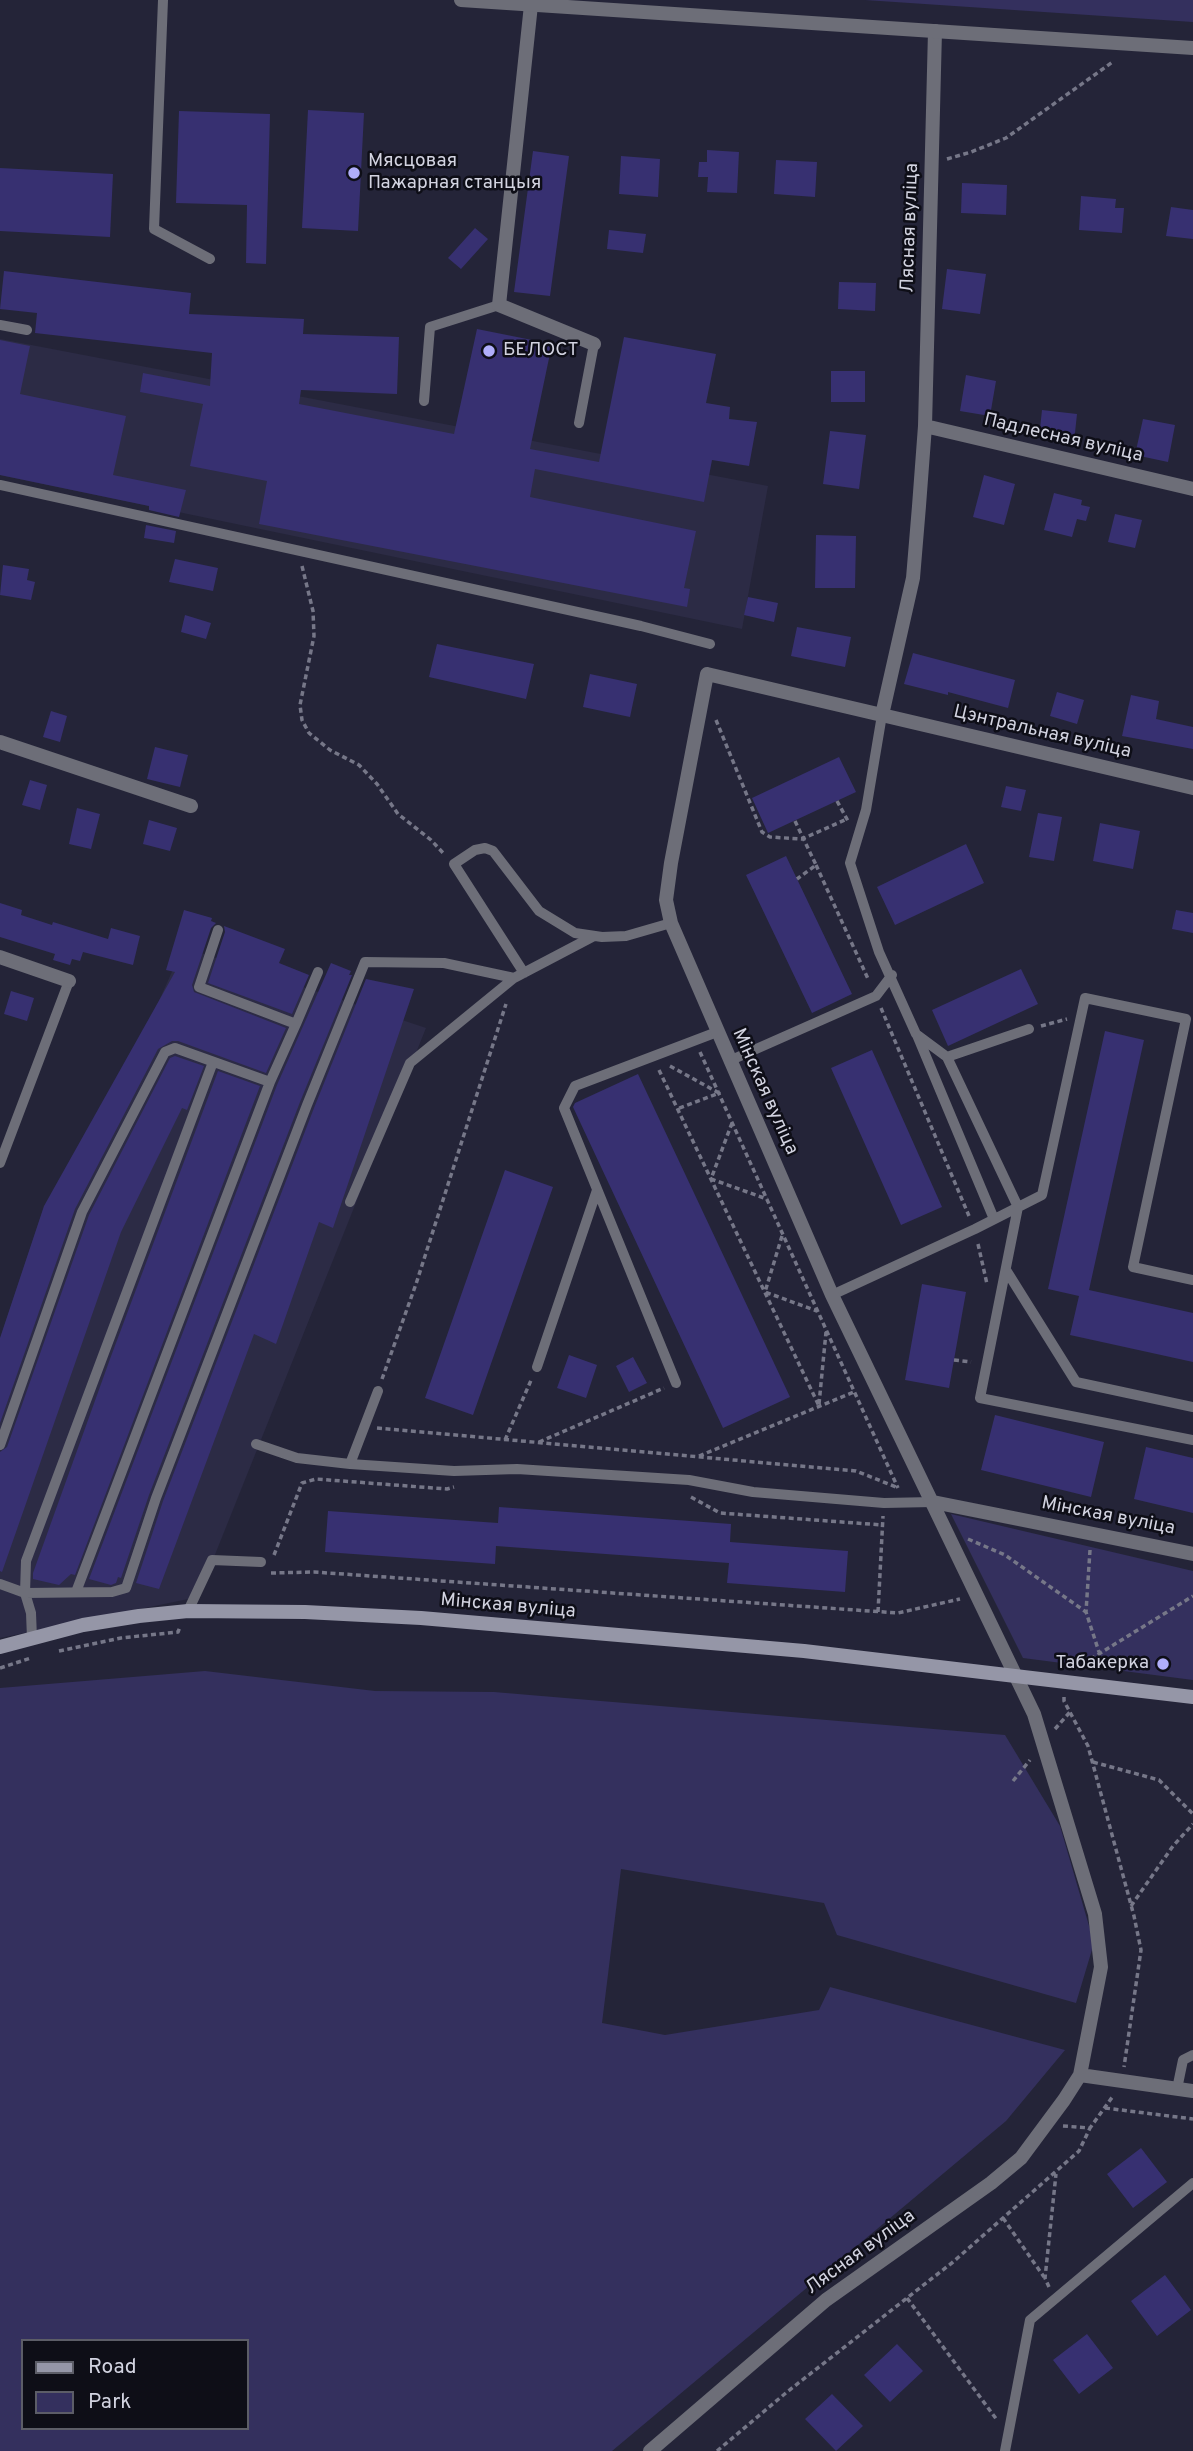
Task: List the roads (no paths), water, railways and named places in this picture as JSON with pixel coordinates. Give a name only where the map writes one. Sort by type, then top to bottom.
[{"type":"main road","name":"Мінская вуліца","points":[[0,1647],[83,1625],[188,1611],[305,1612],[421,1618],[804,1651],[1193,1697]]},
{"type":"street","points":[[461,0],[1193,48]]},
{"type":"street","points":[[531,5],[499,305],[594,344]]},
{"type":"street","name":"Лясная вуліца","points":[[925,426],[935,31]]},
{"type":"street","points":[[882,715],[913,578],[925,426]]},
{"type":"street","name":"Падлесная вуліца","points":[[925,426],[1193,489]]},
{"type":"street","name":"Цэнтральная вуліца","points":[[706,681],[882,715],[1193,788]]},
{"type":"street","name":"Мінская вуліца","points":[[706,681],[667,887],[671,923],[832,1295],[882,1404],[933,1502],[1015,1675]]},
{"type":"street","points":[[0,742],[191,806]]},
{"type":"street","points":[[0,957],[69,981]]},
{"type":"street","name":"Мінская вуліца","points":[[933,1502],[1193,1553]]},
{"type":"street","points":[[1015,1675],[1034,1714],[1095,1914],[1101,1967],[1080,2075],[1193,2091]]},
{"type":"street","name":"Лясная вуліца","points":[[650,2451],[826,2300],[1021,2158],[1080,2075]]},
{"type":"lane","points":[[163,0],[154,229],[210,259]]},
{"type":"lane","points":[[424,401],[430,327],[499,305]]},
{"type":"lane","points":[[0,325],[27,330]]},
{"type":"lane","points":[[579,424],[594,344]]},
{"type":"lane","points":[[0,485],[641,626],[710,644]]},
{"type":"lane","points":[[882,715],[866,810],[850,863],[879,952],[892,975],[994,1219]]},
{"type":"lane","points":[[524,973],[454,864],[475,850],[485,848],[493,851],[539,911],[575,933],[626,936],[671,923]]},
{"type":"lane","points":[[218,930],[199,987],[296,1024]]},
{"type":"lane","points":[[350,1202],[410,1063],[514,978],[594,936]]},
{"type":"lane","points":[[0,1584],[25,1593],[112,1592],[126,1588],[156,1498],[365,962],[444,963],[514,978]]},
{"type":"lane","points":[[76,1592],[270,1082],[318,972]]},
{"type":"lane","points":[[729,1061],[876,996],[892,975]]},
{"type":"lane","points":[[0,1163],[69,981]]},
{"type":"lane","points":[[832,1295],[1042,1195],[1085,998],[1186,1019],[1133,1267],[1193,1280]]},
{"type":"lane","points":[[947,1057],[1028,1029]]},
{"type":"lane","points":[[676,1383],[564,1108],[575,1086],[717,1032]]},
{"type":"lane","points":[[916,1034],[947,1057],[1018,1207],[980,1398],[1193,1440]]},
{"type":"lane","points":[[0,1445],[82,1212],[165,1052],[175,1048],[270,1082]]},
{"type":"lane","points":[[32,1638],[32,1613],[25,1593],[26,1560],[213,1062]]},
{"type":"lane","points":[[537,1367],[597,1190]]},
{"type":"lane","points":[[1006,1270],[1076,1382],[1193,1407]]},
{"type":"lane","points":[[350,1464],[378,1391]]},
{"type":"lane","points":[[256,1444],[297,1458],[350,1464],[454,1471],[517,1469],[689,1480],[753,1492],[884,1503],[933,1502]]},
{"type":"lane","points":[[188,1611],[212,1560],[266,1561]]},
{"type":"lane","points":[[1177,2089],[1183,2060],[1193,2055]]},
{"type":"lane","points":[[1005,2451],[1031,2319],[1193,2183]]},
{"type":"place","name":"Мясцовая Пажарная станцыя","points":[[354,173]]},
{"type":"place","name":"БЕЛОСТ","points":[[489,351]]},
{"type":"place","name":"Табакерка","points":[[1163,1664]]}]
